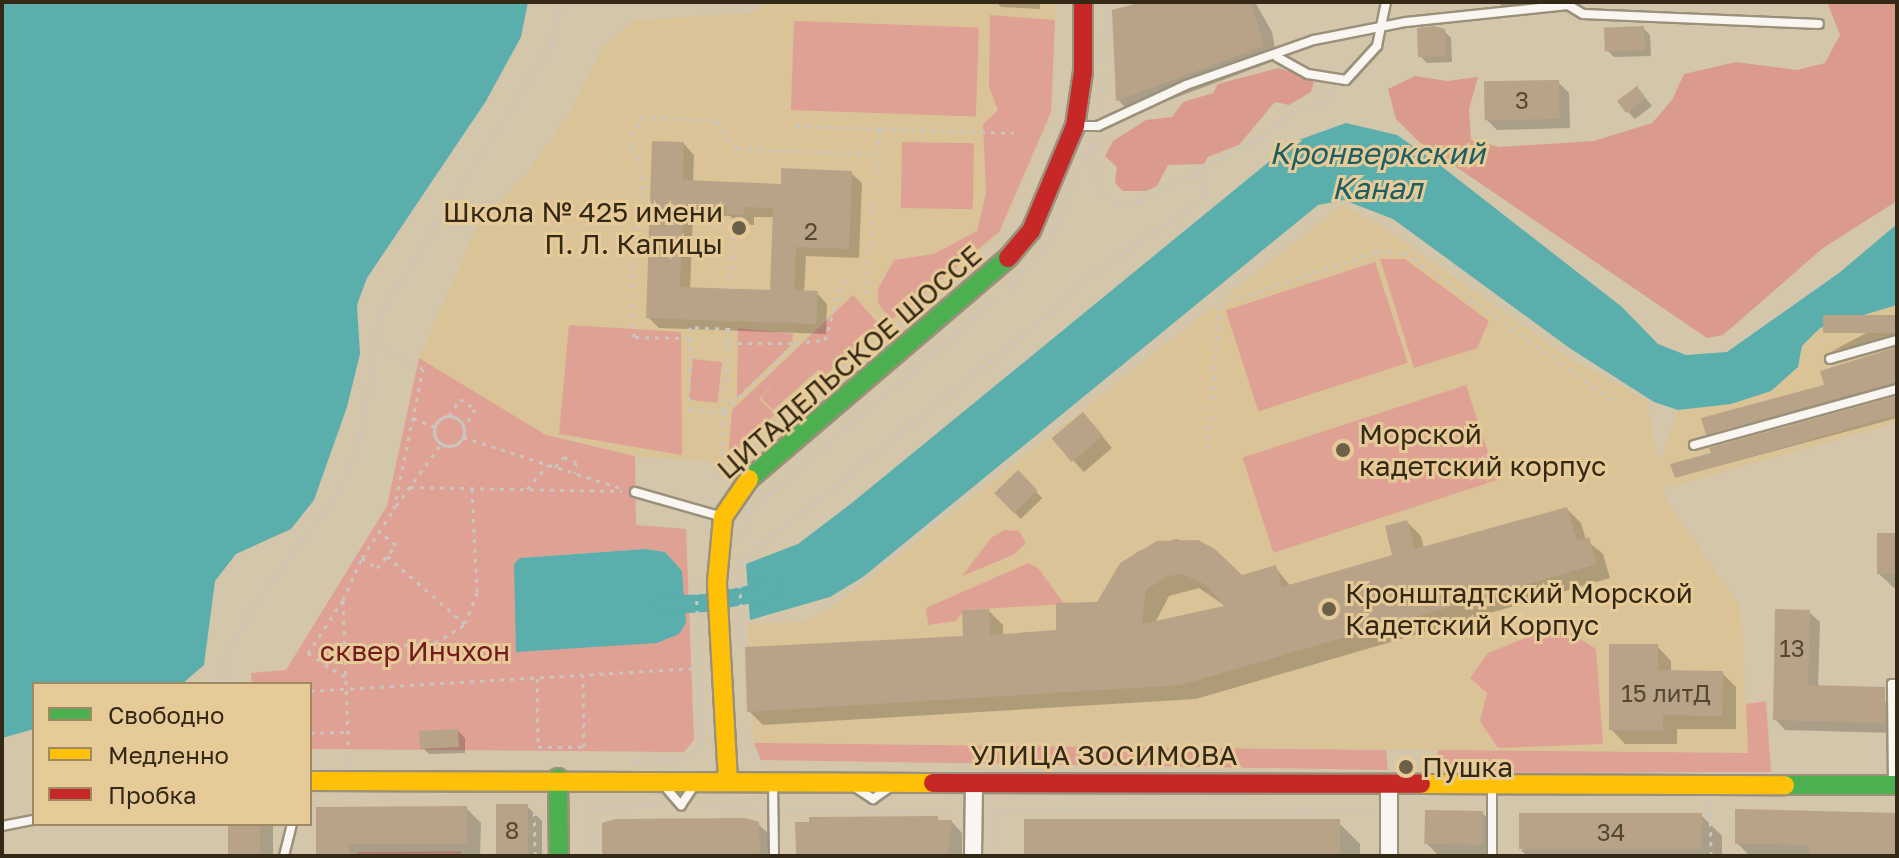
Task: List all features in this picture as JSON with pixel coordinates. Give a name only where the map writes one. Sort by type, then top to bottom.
[{"type":"main road","name":"ЦИТАДЕЛЬСКОЕ ШОССЕ","points":[[728,781],[717,582],[723,517],[744,483],[1011,256],[1042,212],[1075,126],[1083,72],[1083,2]]},
{"type":"main road","name":"УЛИЦА ЗОСИМОВА","points":[[312,781],[558,778],[849,783],[1895,785]]},
{"type":"main road","points":[[558,778],[559,856]]},
{"type":"street","points":[[973,856],[974,783]]},
{"type":"street","points":[[1389,784],[1389,856]]},
{"type":"lane","points":[[1277,57],[1308,74],[1337,80],[1359,69],[1377,46],[1386,2]]},
{"type":"lane","points":[[1075,126],[1098,126],[1186,85],[1277,57],[1314,40],[1383,27],[1567,4],[1583,14],[1819,24]]},
{"type":"lane","points":[[1830,359],[1897,340]]},
{"type":"lane","points":[[1694,445],[1897,389]]},
{"type":"lane","points":[[635,492],[723,517]]},
{"type":"lane","points":[[1895,785],[1892,684],[1897,684]]},
{"type":"lane","points":[[773,782],[774,856]]},
{"type":"lane","points":[[1492,784],[1492,856]]},
{"type":"lane","points":[[2,826],[32,820]]},
{"type":"lane","points":[[284,856],[292,826]]},
{"type":"path","points":[[223,682],[223,664],[248,615],[337,495],[362,434],[376,346],[387,301],[552,43],[561,2]]},
{"type":"path","points":[[1098,126],[1098,192],[1116,202],[1140,201],[1182,175],[1199,172],[1259,138],[1299,108],[1332,96],[1337,80]]},
{"type":"path","points":[[689,338],[634,337],[630,278],[642,189],[639,160],[629,145],[641,117],[717,121],[737,149],[877,154]]},
{"type":"path","points":[[795,126],[1014,133]]},
{"type":"path","points":[[866,294],[880,129]]},
{"type":"path","points":[[741,630],[739,562],[1035,326],[1078,284],[1203,197],[1199,172]]},
{"type":"path","points":[[730,289],[732,229]]},
{"type":"path","points":[[1208,449],[1220,304],[1378,251],[1405,253],[1618,404]]},
{"type":"path","points":[[728,343],[825,340],[844,278]]},
{"type":"path","points":[[720,475],[729,321]]},
{"type":"path","points":[[729,329],[690,327],[689,410],[724,411],[796,343]]},
{"type":"path","points":[[376,346],[423,369],[394,509]]},
{"type":"path","points":[[435,427],[449,416],[460,399],[475,409],[464,427],[463,437],[456,444],[442,444]]},
{"type":"path","points":[[449,416],[464,427]]},
{"type":"path","points":[[413,418],[435,427],[442,444]]},
{"type":"path","points":[[410,487],[628,491],[463,437]]},
{"type":"path","points":[[345,677],[308,653],[343,600],[362,558],[379,531],[442,444]]},
{"type":"path","points":[[555,467],[564,457],[576,462],[575,474]]},
{"type":"path","points":[[527,489],[548,465]]},
{"type":"path","points":[[344,649],[435,643],[465,624],[477,592],[472,488]]},
{"type":"path","points":[[362,558],[377,568],[396,545],[379,531]]},
{"type":"path","points":[[387,556],[465,624]]},
{"type":"path","points":[[696,581],[697,668],[703,744]]},
{"type":"path","points":[[343,600],[349,764]]},
{"type":"path","points":[[312,691],[697,668]]},
{"type":"path","points":[[537,678],[538,747],[584,747],[583,675]]},
{"type":"path","points":[[312,733],[347,732]]},
{"type":"path","points":[[1710,802],[1711,856]]},
{"type":"path","points":[[535,805],[535,856]]},
{"type":"path","points":[[592,808],[592,856]]},
{"type":"path","points":[[997,856],[997,809],[1378,810]]},
{"type":"shaded area","name":"Школа № 425 имени П. Л. Капицы","points":[[772,2],[1055,2],[1053,111],[1000,234],[726,463],[635,456],[546,435],[419,358],[479,223],[526,174],[569,114],[604,46],[635,20],[751,13]]},
{"type":"shaded area","points":[[1827,2],[1897,2],[1897,201],[1823,248],[1723,335],[1707,338],[1418,141],[1396,119],[1388,89],[1415,76],[1447,81],[1478,77],[1469,109],[1471,140],[1500,147],[1594,141],[1652,123],[1672,100],[1684,74],[1736,62],[1797,70],[1825,63],[1840,35]]},
{"type":"shaded area","points":[[1279,68],[1314,82],[1311,92],[1289,105],[1275,102],[1239,145],[1208,157],[1204,164],[1168,165],[1157,186],[1146,191],[1123,191],[1115,183],[1117,167],[1105,156],[1113,141],[1146,120],[1172,117],[1183,102],[1213,93],[1218,84]]},
{"type":"shaded area","name":"Морской кадетский корпус","points":[[1342,205],[1381,226],[1569,358],[1646,400],[1659,463],[1678,410],[1731,404],[1798,367],[1802,346],[1820,328],[1897,305],[1897,423],[1667,488],[1661,472],[1666,500],[1741,607],[1748,753],[754,743],[747,624],[802,622],[829,610]]},
{"type":"green space","points":[[990,15],[1055,20],[1051,112],[999,232],[891,320],[878,303],[878,289],[894,260],[934,254],[977,231],[986,193],[983,124],[998,110],[989,87]]},
{"type":"green space","points":[[794,21],[979,27],[976,116],[791,110]]},
{"type":"green space","points":[[902,142],[974,143],[973,209],[901,208]]},
{"type":"green space","points":[[1380,259],[1405,259],[1489,321],[1477,348],[1414,368]]},
{"type":"green space","points":[[1375,262],[1408,363],[1258,411],[1226,311]]},
{"type":"green space","points":[[853,295],[882,328],[824,376],[818,370],[773,410],[761,398],[779,375],[759,399],[775,414],[728,458],[732,410]]},
{"type":"green space","points":[[569,325],[681,332],[682,455],[559,434]]},
{"type":"green space","points":[[738,328],[793,334],[792,344],[737,398]]},
{"type":"green space","name":"сквер Инчхон","points":[[419,358],[546,435],[635,456],[636,525],[686,529],[694,740],[684,752],[312,749],[312,682],[252,682],[251,673],[286,670],[387,506]],"holes":[[[645,549],[665,552],[667,640],[516,651],[520,558]]]},
{"type":"green space","points":[[693,359],[722,362],[718,403],[689,400]]},
{"type":"green space","points":[[1466,385],[1497,480],[1273,553],[1243,458]]},
{"type":"green space","points":[[1004,530],[1019,531],[1026,543],[1013,555],[962,576],[991,538]]},
{"type":"green space","points":[[1028,563],[1039,569],[1064,604],[964,610],[956,621],[928,625],[926,608]]},
{"type":"green space","points":[[1543,631],[1573,634],[1596,649],[1603,744],[1498,748],[1480,721],[1487,693],[1470,678],[1488,653]]},
{"type":"green space","points":[[1766,701],[1771,772],[1436,773],[1438,750],[1748,753],[1746,704]]},
{"type":"green space","points":[[754,743],[1386,750],[1388,770],[761,760]]},
{"type":"green space","points":[[461,851],[461,856],[357,856],[357,852]]},
{"type":"water","points":[[2,2],[528,2],[521,37],[486,101],[367,278],[357,305],[360,354],[347,407],[314,500],[291,529],[236,554],[215,581],[204,665],[184,682],[32,682],[32,730],[2,738]]},
{"type":"water","name":"Кронверкский Канал","points":[[1346,123],[1397,135],[1622,307],[1658,344],[1686,355],[1727,352],[1839,273],[1897,224],[1897,305],[1820,328],[1802,346],[1798,367],[1771,391],[1731,404],[1678,410],[1654,402],[1571,349],[1393,219],[1344,200],[1318,205],[863,577],[830,597],[750,620],[746,564],[798,544],[853,502],[1293,142]]},
{"type":"water","points":[[645,549],[665,552],[682,571],[686,623],[679,634],[657,643],[516,652],[514,564],[520,558]]},
{"type":"building","points":[[1142,2],[1251,2],[1264,46],[1116,101],[1112,10]]},
{"type":"building","points":[[1434,26],[1445,29],[1446,56],[1418,57],[1417,28]]},
{"type":"building","points":[[1644,26],[1645,50],[1605,51],[1604,27]]},
{"type":"building","points":[[1559,80],[1560,119],[1485,120],[1484,81]]},
{"type":"building","points":[[1637,86],[1646,98],[1626,113],[1617,101]]},
{"type":"building","points":[[652,141],[684,142],[683,180],[781,184],[781,168],[852,171],[849,249],[796,247],[794,290],[818,291],[816,324],[646,318]],"holes":[[[683,205],[726,206],[726,214],[744,215],[744,207],[773,208],[770,290],[680,287]]]},
{"type":"building","points":[[1823,315],[1897,315],[1897,333],[1823,333]]},
{"type":"building","points":[[1897,347],[1897,382],[1706,435],[1701,418],[1824,385],[1820,371]]},
{"type":"building","points":[[1897,396],[1897,415],[1675,478],[1670,464],[1711,453],[1709,448]]},
{"type":"building","points":[[1083,412],[1103,436],[1072,462],[1052,438]]},
{"type":"building","points":[[1018,470],[1037,490],[1014,513],[994,493]]},
{"type":"building","name":"Кронштадтский Морской Кадетский Корпус","points":[[1567,507],[1577,541],[1589,537],[1597,564],[1181,685],[747,712],[745,647],[963,636],[962,610],[989,609],[990,635],[1056,630],[1056,603],[1097,602],[1120,563],[1157,541],[1198,540],[1215,549],[1242,575],[1276,565],[1282,587],[1392,555],[1385,526],[1407,520],[1415,549]],"holes":[[[1183,574],[1206,585],[1224,606],[1142,624],[1146,590],[1168,576]]]},
{"type":"building","points":[[1877,533],[1897,533],[1897,574],[1877,574]]},
{"type":"building","points":[[1775,609],[1810,610],[1808,685],[1885,687],[1885,723],[1773,720]]},
{"type":"building","points":[[1609,644],[1658,644],[1658,670],[1723,671],[1722,716],[1663,715],[1663,731],[1609,730]]},
{"type":"building","points":[[458,729],[459,747],[420,749],[419,731]]},
{"type":"building","points":[[496,804],[528,804],[528,856],[496,856]]},
{"type":"building","points":[[467,806],[467,844],[349,844],[349,856],[316,856],[316,807]]},
{"type":"building","points":[[1735,809],[1897,813],[1897,856],[1809,855],[1809,845],[1735,844]]},
{"type":"building","points":[[1425,810],[1483,811],[1482,845],[1424,844]]},
{"type":"building","points":[[1519,813],[1702,813],[1702,849],[1519,849]]},
{"type":"building","points":[[938,816],[938,820],[952,820],[948,856],[796,854],[795,822],[809,822],[809,817]]},
{"type":"building","points":[[745,818],[759,822],[760,853],[753,856],[602,854],[602,823],[616,819]]},
{"type":"building","points":[[1024,819],[1340,819],[1340,856],[1024,856]]},
{"type":"building","points":[[228,826],[260,826],[260,856],[228,856]]},
{"type":"waterway","points":[[663,605],[706,603],[772,590]]},
{"type":"traffic: fast","points":[[749,479],[1008,258]]},
{"type":"traffic: fast","points":[[558,778],[559,856]]},
{"type":"traffic: fast","points":[[1785,785],[1897,785]]},
{"type":"traffic: slow","points":[[728,781],[717,582],[723,517],[749,479]]},
{"type":"traffic: slow","points":[[312,781],[933,783]]},
{"type":"traffic: slow","points":[[1421,784],[1785,785]]},
{"type":"traffic: jam","points":[[1008,258],[1031,231],[1075,126],[1083,72],[1083,2]]},
{"type":"traffic: jam","points":[[933,783],[1421,784]]},
{"type":"place","name":"Школа № 425 имени П. Л. Капицы","points":[[739,228]]},
{"type":"place","name":"Морской кадетский корпус","points":[[1343,450]]},
{"type":"place","name":"Кронштадтский Морской Кадетский Корпус","points":[[1329,609]]},
{"type":"place","name":"Пушка","points":[[1406,767]]}]
